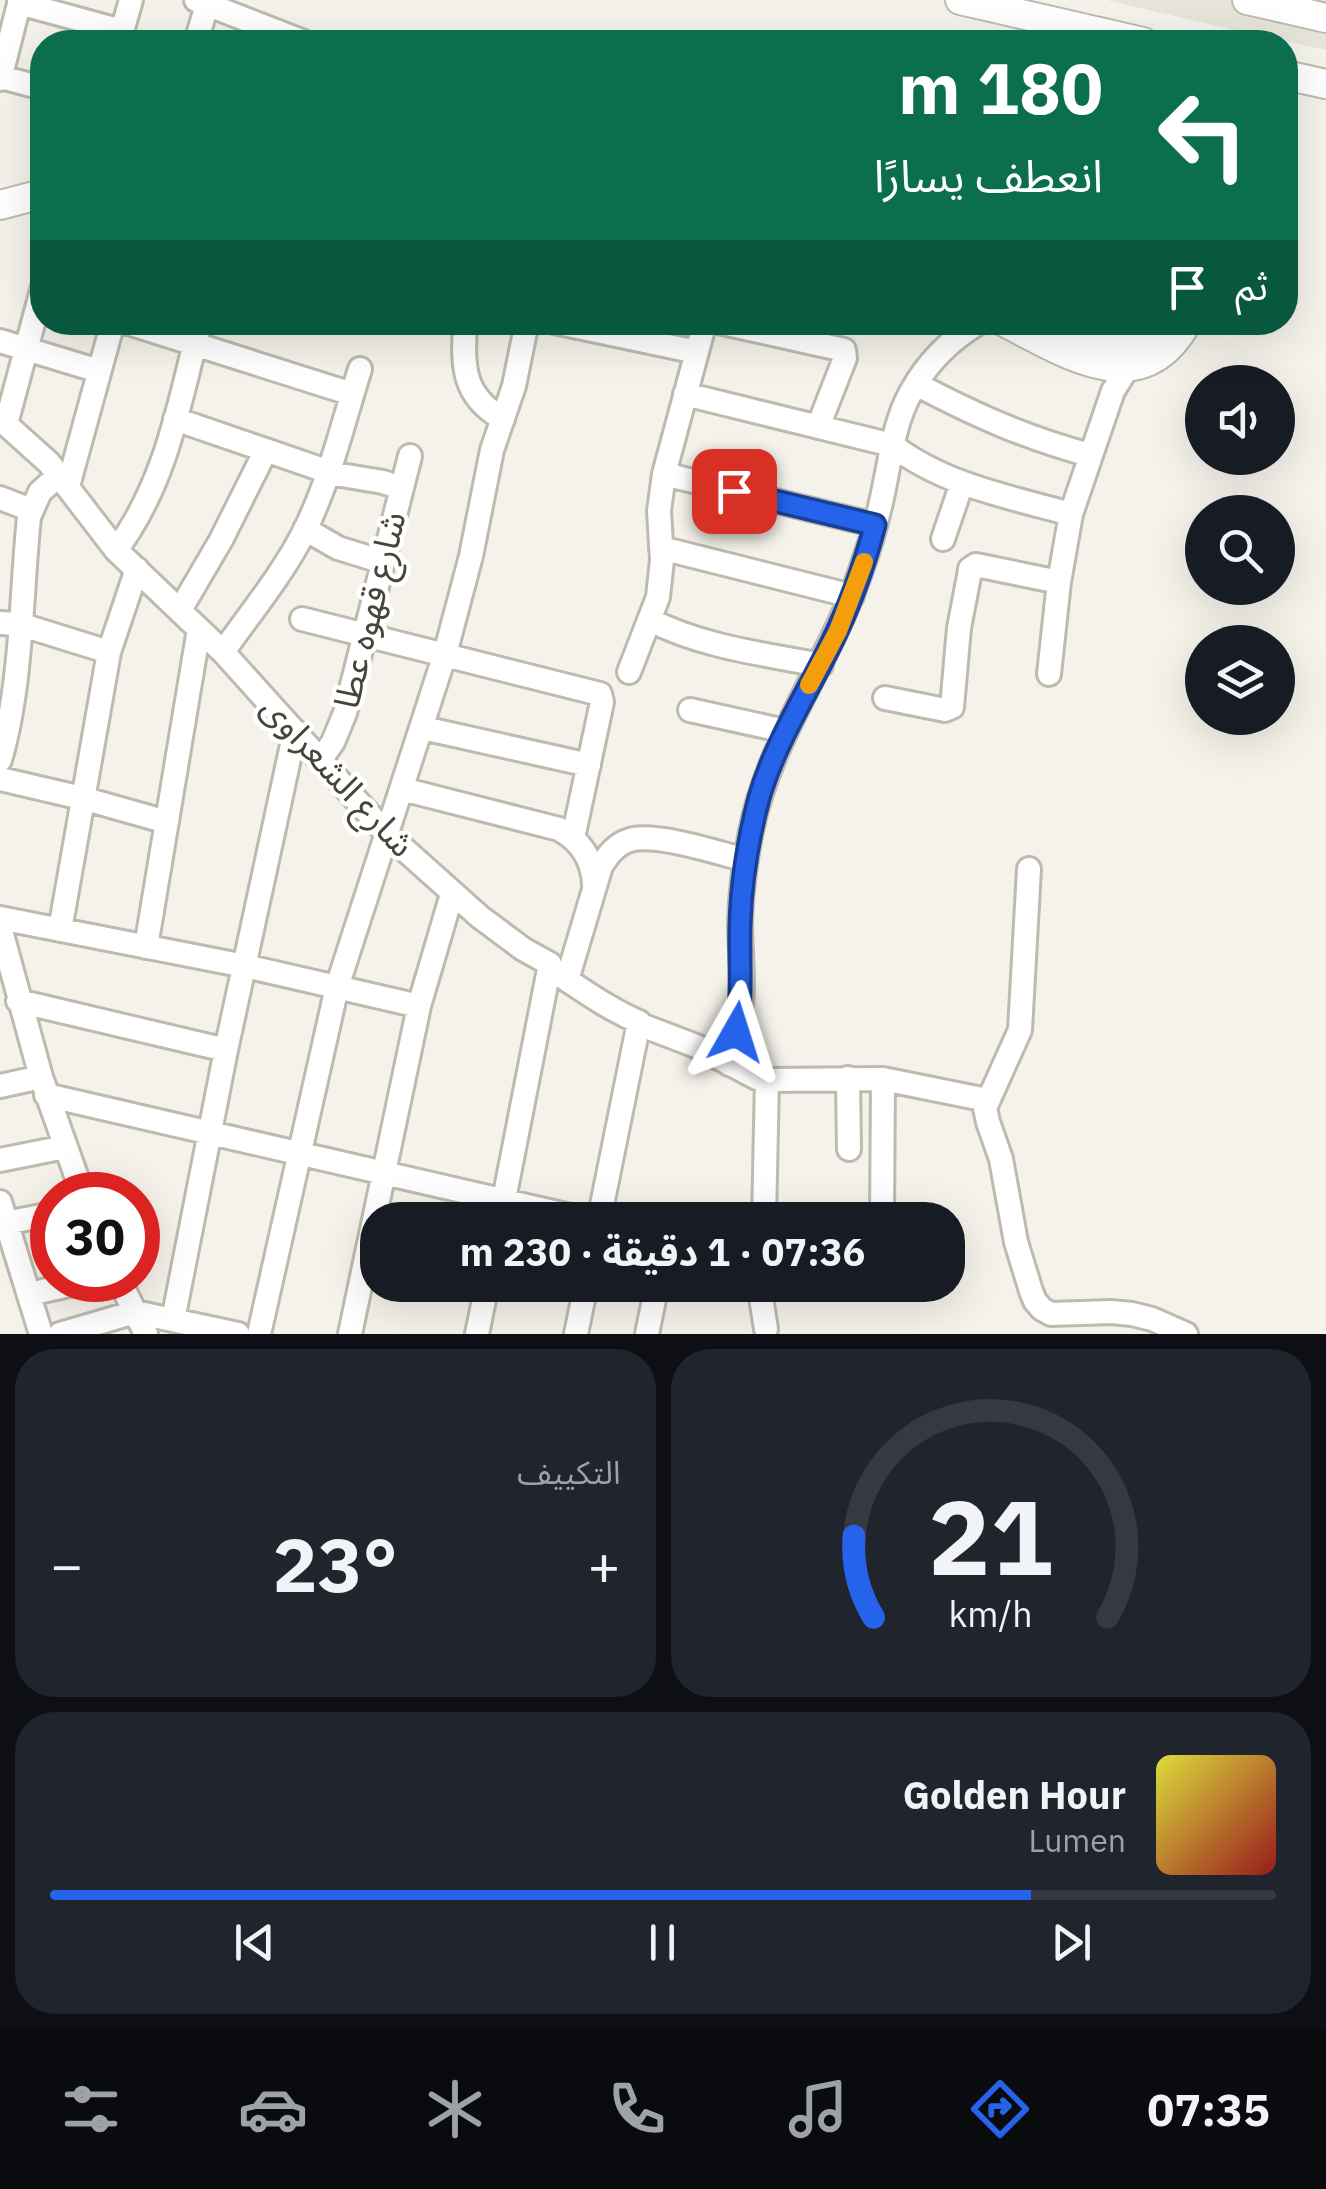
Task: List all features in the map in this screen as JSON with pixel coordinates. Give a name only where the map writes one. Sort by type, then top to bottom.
[{"type":"street","points":[[122,30],[130,0]]},
{"type":"street","points":[[960,0],[1090,30]]},
{"type":"street","points":[[1247,0],[1281,4],[1326,18]]},
{"type":"street","points":[[30,85],[0,78],[5,36],[19,2],[103,30]]},
{"type":"street","points":[[198,30],[201,3],[272,30]]},
{"type":"street","points":[[0,189],[30,181]]},
{"type":"street","points":[[0,205],[30,197]]},
{"type":"street","points":[[3,422],[31,335]]},
{"type":"street","points":[[0,760],[8,726],[10,624],[24,565],[31,510],[44,487],[64,480],[110,335]]},
{"type":"street","points":[[116,550],[152,492],[164,460],[196,335]]},
{"type":"street","points":[[202,335],[352,394]]},
{"type":"street","points":[[464,335],[466,378],[483,405],[502,419]]},
{"type":"street","points":[[259,1334],[337,988],[445,654],[471,556],[490,460],[514,386],[524,335]]},
{"type":"street","points":[[629,335],[697,352]]},
{"type":"street","points":[[629,672],[660,585],[659,511],[664,474],[702,335]]},
{"type":"street","points":[[800,335],[845,352],[818,427]]},
{"type":"street","points":[[729,1064],[741,1000],[740,921],[746,860],[760,794],[852,596],[875,525],[903,409],[916,384],[945,348],[962,335]]},
{"type":"street","points":[[1030,335],[1087,363],[1107,367],[1128,367],[1159,354],[1179,335]]},
{"type":"street","points":[[1076,335],[1106,344],[1142,335]]},
{"type":"street","points":[[0,341],[100,371]]},
{"type":"street","points":[[1049,674],[1059,582],[1072,514],[1117,382],[1128,367]]},
{"type":"street","points":[[223,652],[283,568],[305,529],[328,472],[360,369]]},
{"type":"street","points":[[916,384],[998,426],[1090,456]]},
{"type":"street","points":[[686,394],[892,445],[914,462],[962,483],[1072,514]]},
{"type":"street","points":[[175,419],[328,472],[401,488]]},
{"type":"street","name":"شارع الشعراوى","points":[[3,422],[39,453],[116,550],[223,652],[386,834],[452,894],[522,949],[603,1004],[641,1025],[767,1080]]},
{"type":"street","points":[[180,610],[266,450]]},
{"type":"street","name":"شارع قهوه عطا","points":[[321,759],[342,723],[410,456]]},
{"type":"street","points":[[664,474],[875,525]]},
{"type":"street","points":[[943,540],[962,483]]},
{"type":"street","points":[[0,498],[31,510]]},
{"type":"street","points":[[305,529],[338,548],[383,562]]},
{"type":"street","points":[[661,548],[852,596]]},
{"type":"street","points":[[0,562],[24,565]]},
{"type":"street","points":[[886,698],[945,710],[952,707],[970,569],[976,565],[1059,582]]},
{"type":"street","points":[[60,930],[109,652],[137,569]]},
{"type":"street","points":[[302,619],[600,694],[602,702],[573,838]]},
{"type":"street","points":[[650,620],[714,644],[820,664]]},
{"type":"street","points":[[10,624],[109,652]]},
{"type":"street","points":[[146,947],[200,629]]},
{"type":"street","points":[[690,710],[786,731]]},
{"type":"street","points":[[423,728],[588,765]]},
{"type":"street","points":[[173,1320],[226,1050],[296,731]]},
{"type":"street","points":[[0,778],[167,822]]},
{"type":"street","points":[[402,789],[551,826],[573,838],[588,856],[594,886]]},
{"type":"street","points":[[504,1202],[559,972],[606,857],[631,839],[662,840],[746,860]]},
{"type":"street","points":[[1029,870],[1020,1030],[987,1100],[986,1115],[1001,1159],[1016,1242],[1034,1301],[1051,1314],[1132,1314],[1186,1334]]},
{"type":"street","points":[[350,1334],[419,1006],[452,894]]},
{"type":"street","points":[[0,918],[244,966],[419,1006]]},
{"type":"street","points":[[0,927],[14,1013],[74,1172]]},
{"type":"street","points":[[14,1013],[226,1050]]},
{"type":"street","points":[[604,1202],[639,1022]]},
{"type":"street","points":[[848,1078],[849,1149]]},
{"type":"street","points":[[764,1202],[767,1080],[883,1079],[987,1100]]},
{"type":"street","points":[[882,1202],[883,1079]]},
{"type":"street","points":[[0,1086],[44,1086],[211,1132],[385,1173],[477,1202]]},
{"type":"street","points":[[0,1160],[65,1147]]},
{"type":"street","points":[[30,1215],[2,1216],[41,1334]]},
{"type":"street","points":[[130,1302],[146,1334]]},
{"type":"street","points":[[478,1334],[484,1302]]},
{"type":"street","points":[[576,1334],[583,1302]]},
{"type":"street","points":[[647,1334],[654,1302]]},
{"type":"street","points":[[762,1302],[766,1329]]},
{"type":"street","points":[[60,1334],[135,1312],[238,1334]]},
{"type":"shaded area","points":[[1106,0],[1326,0],[1326,50],[1298,44],[1298,30],[1235,30]]},
{"type":"slow traffic","points":[[809,685],[838,631],[864,562]]},
{"type":"route","points":[[734,491],[875,525],[838,631],[794,714],[760,794],[742,890],[742,984],[736,1032]]}]
